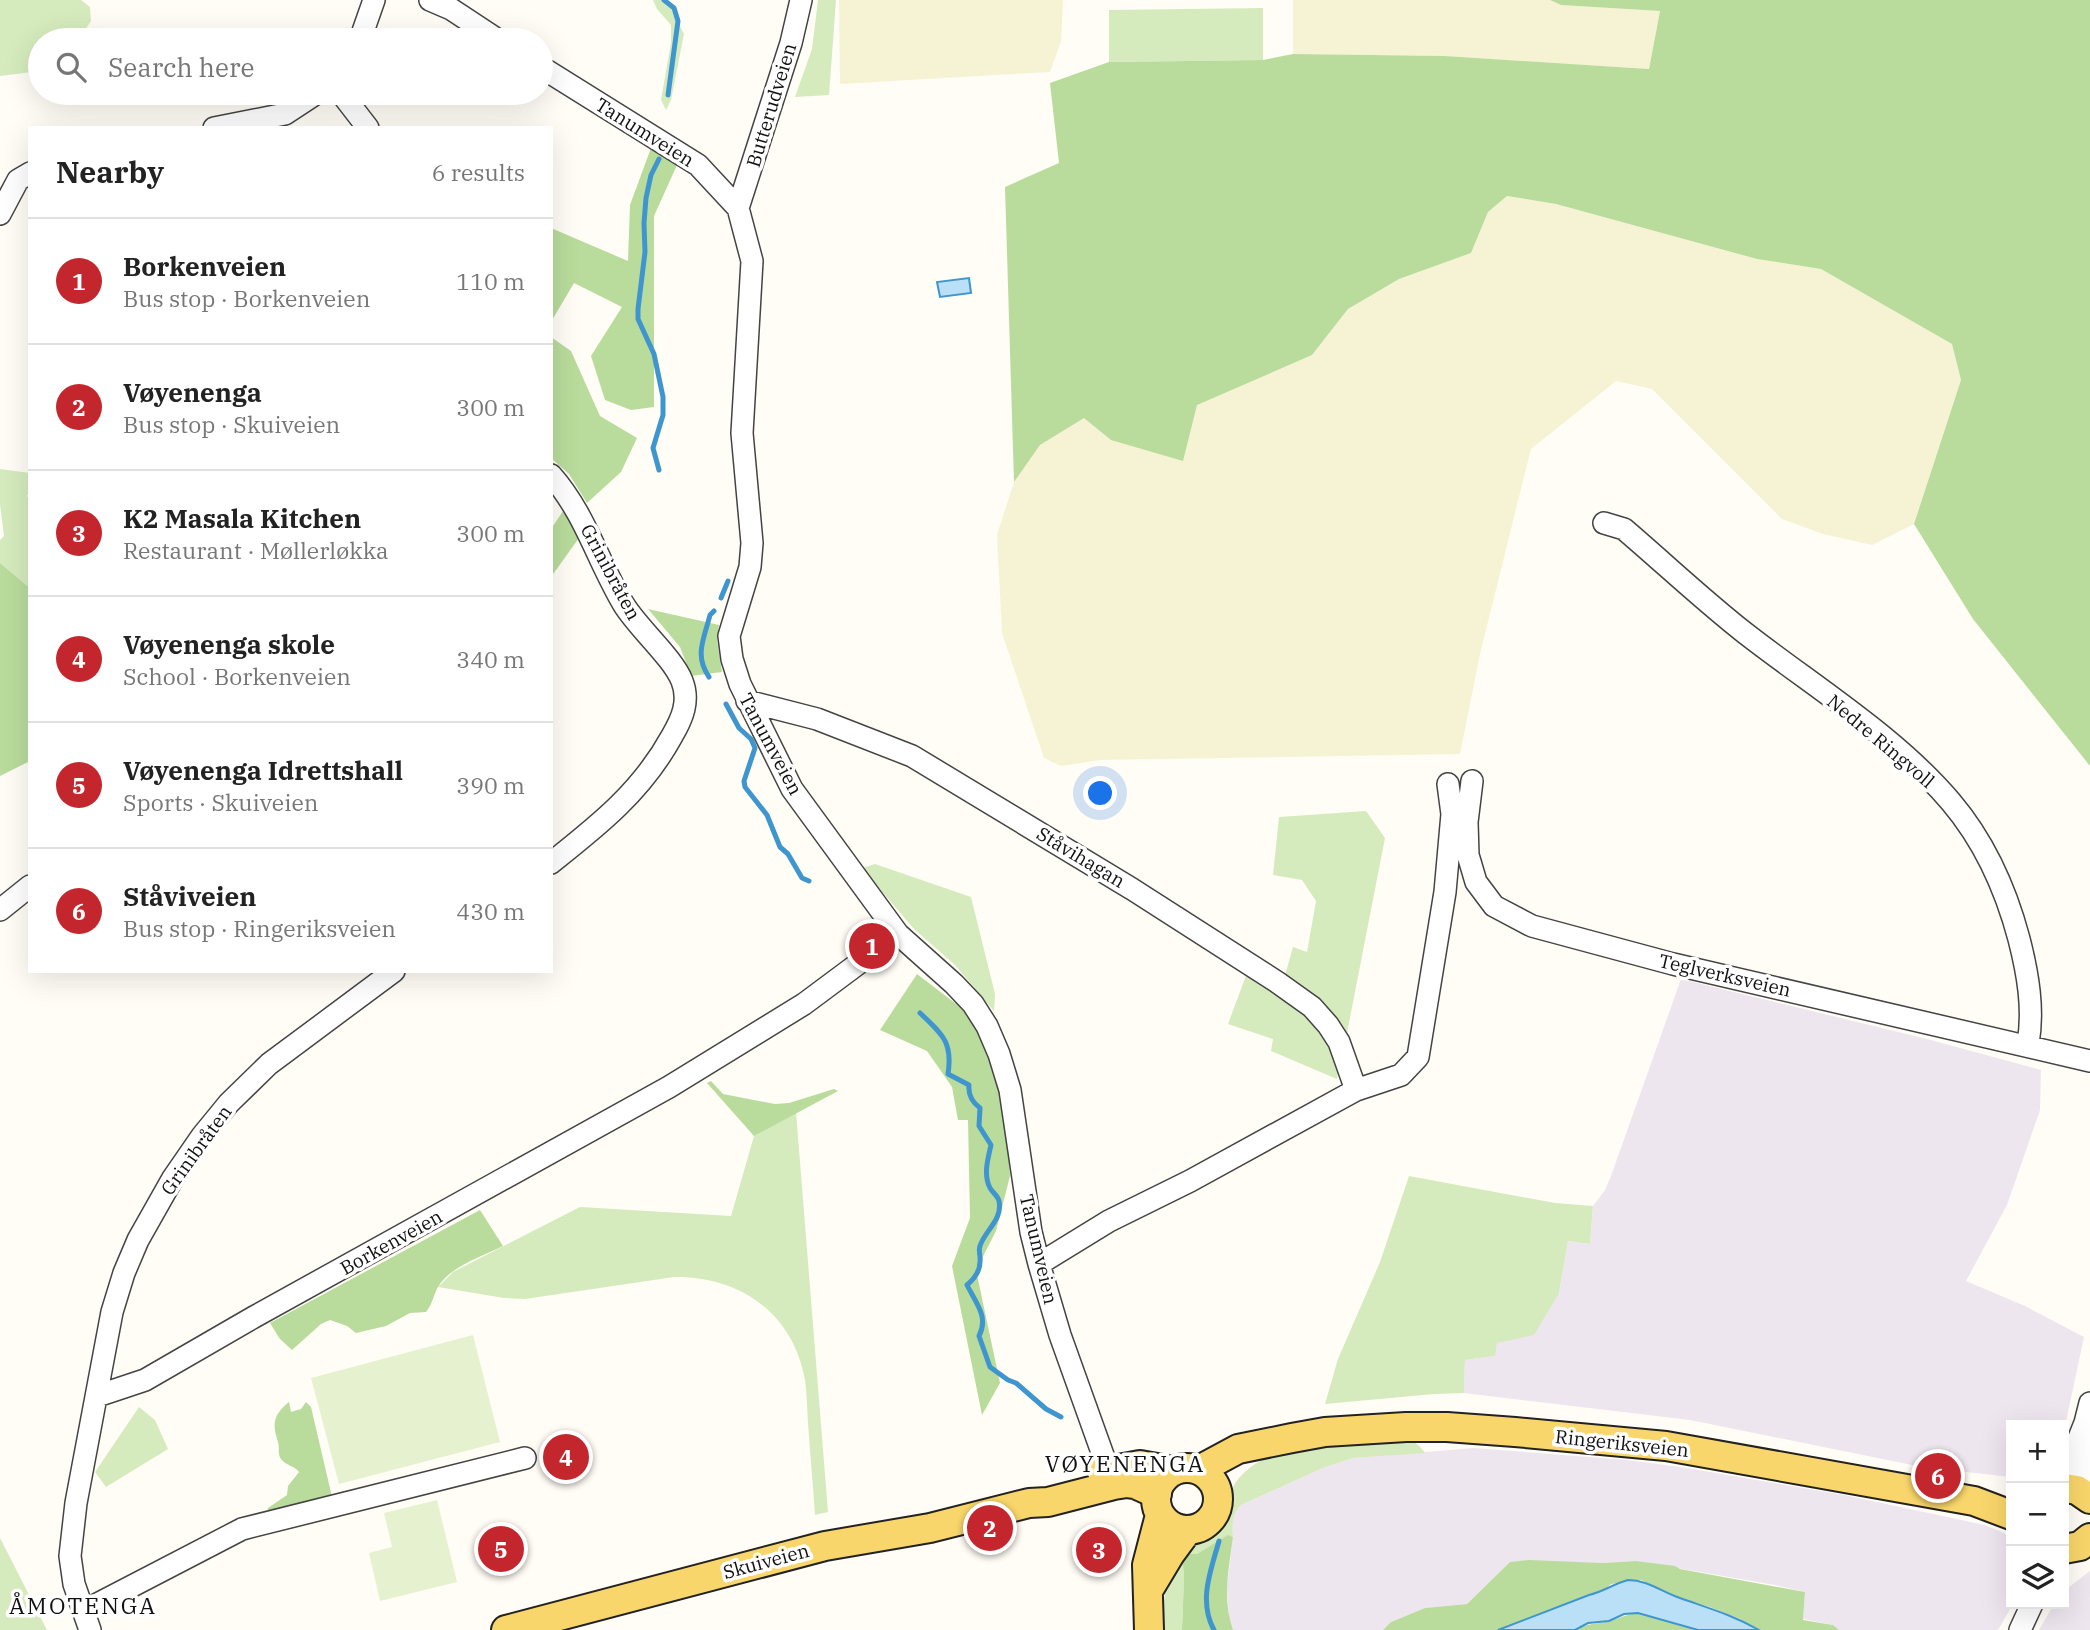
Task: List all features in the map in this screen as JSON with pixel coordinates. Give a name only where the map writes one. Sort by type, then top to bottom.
[{"type":"main road","name":"Ringeriksveien","points":[[1186,1471],[1238,1449],[1325,1432],[1406,1427],[1515,1432],[1666,1446],[1974,1501],[2006,1513]]},
{"type":"main road","points":[[1218,1493],[1266,1444]]},
{"type":"main road","name":"Skuiveien","points":[[506,1630],[825,1546],[930,1528],[1029,1503],[1058,1484],[1112,1478],[1140,1465],[1186,1471]]},
{"type":"main road","points":[[1149,1630],[1147,1565],[1160,1485],[1186,1471],[1211,1479],[1218,1493],[1215,1515],[1198,1529],[1187,1531],[1171,1526],[1158,1504]]},
{"type":"main road","name":"Skuiveien","points":[[1112,1478],[1135,1484],[1158,1504]]},
{"type":"main road","name":"Ringeriksveien","points":[[1974,1501],[2006,1500]]},
{"type":"main road","points":[[1149,1589],[1187,1531]]},
{"type":"street","points":[[364,28],[374,0]]},
{"type":"street","points":[[430,0],[451,9],[480,28]]},
{"type":"street","name":"Butterudveien","points":[[738,208],[791,43],[801,0]]},
{"type":"street","name":"Tanumveien","points":[[553,75],[698,166],[738,208],[752,261],[743,433],[752,543],[750,567],[729,636],[732,659],[747,701],[792,789],[898,934],[964,994],[991,1035],[1010,1090],[1031,1232],[1039,1264],[1060,1335],[1112,1478]]},
{"type":"street","points":[[235,126],[287,121],[304,105]]},
{"type":"street","points":[[350,105],[366,126]]},
{"type":"street","points":[[0,214],[18,180],[28,173]]},
{"type":"street","name":"Grinibråten","points":[[553,477],[576,507],[624,604],[676,669],[683,682],[686,697],[683,716],[644,780],[623,804],[553,861]]},
{"type":"street","name":"Nedre Ringvoll","points":[[1604,523],[1624,529],[1743,631],[1919,768],[1952,803],[1984,850],[2011,907],[2028,980],[2031,1027],[2028,1044]]},
{"type":"street","name":"Ståvihagan","points":[[747,701],[817,719],[912,756],[1121,882],[1312,1007],[1339,1042],[1356,1090]]},
{"type":"street","name":"Teglverksveien","points":[[1472,781],[1467,822],[1468,855],[1476,882],[1494,905],[1532,926],[1674,964],[2028,1044],[2090,1061]]},
{"type":"street","points":[[1039,1264],[1109,1221],[1190,1181],[1356,1090],[1401,1074],[1418,1057],[1445,892],[1452,814],[1448,784]]},
{"type":"street","points":[[0,910],[28,888]]},
{"type":"street","name":"Borkenveien","points":[[97,1396],[145,1380],[670,1087],[804,1004],[898,934]]},
{"type":"street","name":"Grinibråten","points":[[97,1396],[109,1324],[124,1273],[155,1208],[202,1136],[229,1102],[270,1064],[391,973]]},
{"type":"street","points":[[97,1396],[76,1503],[71,1556],[75,1584],[87,1621],[242,1529],[525,1458]]},
{"type":"street","points":[[2069,1462],[2087,1413]]},
{"type":"street","points":[[2080,1494],[2087,1413]]},
{"type":"street","points":[[2020,1630],[2031,1609]]},
{"type":"shaded area","points":[[839,0],[1063,0],[1061,41],[1050,72],[840,84]]},
{"type":"shaded area","points":[[1293,0],[1550,0],[1561,5],[1660,11],[1649,69],[1445,56],[1293,54]]},
{"type":"shaded area","points":[[1507,196],[1556,204],[1757,259],[1821,269],[1952,344],[1961,380],[1914,524],[1872,545],[1823,534],[1782,519],[1652,389],[1616,381],[1531,449],[1480,654],[1460,754],[1100,760],[1061,766],[1044,758],[1002,633],[997,535],[1014,482],[1040,445],[1085,417],[1111,440],[1312,355],[1348,309],[1399,279],[1471,253],[1488,212]]},
{"type":"shaded area","points":[[1681,979],[1927,1039],[2041,1070],[2040,1110],[2007,1205],[1966,1281],[2025,1306],[2084,1337],[2066,1420],[2006,1420],[2006,1476],[1922,1467],[1690,1420],[1464,1393],[1465,1360],[1494,1356],[1497,1343],[1559,1293],[1568,1241],[1590,1244],[1593,1206],[1611,1176]]},
{"type":"shaded area","points":[[1474,1448],[1628,1460],[1844,1495],[1985,1525],[2006,1535],[2006,1609],[2010,1609],[1998,1630],[1839,1630],[1833,1625],[1803,1619],[1805,1592],[1775,1585],[1636,1561],[1510,1562],[1467,1604],[1425,1608],[1391,1622],[1383,1630],[1233,1630],[1229,1619],[1227,1587],[1233,1537],[1232,1522],[1236,1510],[1241,1505],[1323,1468],[1353,1458]]},
{"type":"shaded area","points":[[2090,1571],[2090,1630],[2039,1630],[2051,1609],[2069,1609],[2069,1587]]},
{"type":"green space","points":[[0,0],[81,0],[90,7],[91,21],[86,28],[28,28],[28,72],[0,76]]},
{"type":"green space","points":[[653,0],[667,0],[684,34],[671,100],[666,110],[661,100],[671,43],[671,25]]},
{"type":"green space","points":[[818,0],[836,0],[829,95],[795,97],[812,49]]},
{"type":"green space","points":[[1550,0],[2090,0],[2090,766],[1973,619],[1914,524],[1961,380],[1952,344],[1821,269],[1757,259],[1556,204],[1507,196],[1488,212],[1471,253],[1399,279],[1348,309],[1312,355],[1197,405],[1183,461],[1111,440],[1084,418],[1040,445],[1014,482],[1005,187],[1059,163],[1050,83],[1109,62],[1263,60],[1293,54],[1445,56],[1649,69],[1660,11],[1561,5]]},
{"type":"green space","points":[[1263,8],[1263,60],[1109,62],[1109,10]]},
{"type":"green space","points":[[651,148],[677,165],[654,216],[654,407],[631,410],[605,400],[591,356],[622,307],[574,283],[553,319],[553,229],[628,261],[630,205]]},
{"type":"green space","points":[[553,338],[571,351],[600,416],[637,438],[621,472],[587,503],[569,474],[553,460]]},
{"type":"green space","points":[[0,469],[28,473],[28,586],[0,563],[0,540],[4,536]]},
{"type":"green space","points":[[565,508],[579,538],[553,574],[553,526]]},
{"type":"green space","points":[[0,563],[28,586],[28,762],[0,776]]},
{"type":"green space","points":[[648,609],[719,625],[717,640],[722,672],[691,676],[680,647]]},
{"type":"green space","points":[[1366,811],[1385,838],[1346,1038],[1284,979],[1293,947],[1307,952],[1316,901],[1302,880],[1273,875],[1279,817]]},
{"type":"green space","points":[[875,864],[971,897],[995,994],[994,1011],[955,965],[914,929],[862,868]]},
{"type":"green space","points":[[1247,973],[1322,1027],[1339,1067],[1337,1079],[1271,1051],[1273,1039],[1228,1024]]},
{"type":"green space","points":[[917,974],[976,1019],[1005,1084],[1010,1176],[996,1231],[976,1270],[1000,1383],[982,1415],[952,1266],[970,1218],[968,1120],[958,1120],[952,1087],[927,1051],[880,1030]]},
{"type":"green space","points":[[711,1081],[723,1094],[775,1104],[789,1103],[834,1089],[838,1091],[754,1136],[707,1083]]},
{"type":"green space","points":[[796,1112],[828,1512],[815,1515],[806,1385],[799,1356],[789,1335],[776,1318],[760,1303],[741,1291],[698,1278],[674,1277],[525,1299],[438,1287],[453,1272],[580,1207],[731,1216],[754,1136]]},
{"type":"green space","points":[[1409,1176],[1555,1203],[1593,1206],[1590,1244],[1568,1241],[1559,1293],[1534,1335],[1497,1343],[1495,1356],[1465,1360],[1464,1393],[1325,1404],[1338,1359],[1380,1262]]},
{"type":"green space","points":[[480,1210],[503,1246],[467,1263],[443,1280],[426,1312],[410,1313],[386,1326],[356,1333],[347,1326],[330,1320],[321,1324],[292,1350],[280,1339],[270,1323]]},
{"type":"green space","points":[[473,1335],[500,1442],[339,1484],[311,1378]]},
{"type":"green space","points":[[289,1402],[291,1412],[301,1409],[306,1402],[311,1407],[332,1497],[267,1514],[268,1508],[287,1495],[288,1486],[299,1472],[281,1459],[275,1430],[277,1416]]},
{"type":"green space","points":[[139,1407],[155,1420],[168,1449],[106,1487],[95,1472]]},
{"type":"green space","points":[[1390,1438],[1414,1442],[1425,1453],[1353,1458],[1323,1468],[1241,1505],[1233,1520],[1233,1537],[1228,1536],[1197,1554],[1182,1555],[1182,1630],[1161,1630],[1166,1582],[1170,1570],[1192,1542],[1218,1528],[1235,1484],[1253,1465],[1289,1449],[1331,1442]]},
{"type":"green space","points":[[437,1500],[457,1582],[380,1601],[369,1553],[392,1547],[384,1513]]},
{"type":"green space","points":[[1228,1535],[1233,1537],[1227,1595],[1233,1630],[1182,1630],[1182,1554],[1197,1554]]},
{"type":"green space","points":[[0,1538],[47,1630],[0,1630]]},
{"type":"green space","points":[[1529,1560],[1602,1563],[1636,1561],[1675,1566],[1805,1592],[1803,1620],[1833,1625],[1839,1630],[1759,1630],[1740,1619],[1679,1598],[1641,1580],[1611,1584],[1601,1593],[1589,1595],[1498,1630],[1383,1630],[1391,1622],[1425,1608],[1467,1604],[1510,1562]]},
{"type":"green space","points":[[1638,1613],[1698,1630],[1575,1630],[1584,1626]]},
{"type":"water","points":[[969,278],[971,293],[940,297],[937,282]]},
{"type":"water","points":[[1628,1580],[1648,1584],[1759,1630],[1698,1630],[1638,1613],[1624,1614],[1609,1621],[1588,1623],[1575,1630],[1498,1630]]},
{"type":"waterway","points":[[664,0],[674,8],[678,21],[668,95]]},
{"type":"waterway","points":[[659,159],[651,175],[646,198],[645,252],[638,309],[638,319],[654,354],[663,397],[663,415],[653,448],[659,470]]},
{"type":"waterway","points":[[721,598],[728,581]]},
{"type":"waterway","points":[[709,677],[701,654],[710,615],[714,611]]},
{"type":"waterway","points":[[726,704],[739,728],[751,739],[755,748],[744,781],[745,787],[767,815],[780,847],[788,854],[802,878],[809,881]]},
{"type":"waterway","points":[[920,1013],[944,1039],[949,1054],[948,1074],[969,1085],[971,1098],[980,1108],[979,1126],[991,1145],[987,1177],[1000,1208],[980,1246],[978,1272],[967,1285],[982,1316],[979,1336],[990,1367],[1061,1417]]},
{"type":"waterway","points":[[1214,1630],[1209,1619],[1206,1597],[1219,1541]]},
{"type":"place","name":"Borkenveien","points":[[872,946]]},
{"type":"place","name":"Vøyenenga skole","points":[[566,1457]]},
{"type":"place","name":"Ståviveien","points":[[1938,1476]]},
{"type":"place","name":"Vøyenenga","points":[[990,1528]]},
{"type":"place","name":"Vøyenenga Idrettshall","points":[[501,1549]]},
{"type":"place","name":"K2 Masala Kitchen","points":[[1099,1550]]},
{"type":"district","name":"VØYENENGA","points":[[1125,1464]]},
{"type":"district","name":"ÅMOTENGA","points":[[83,1606]]}]
